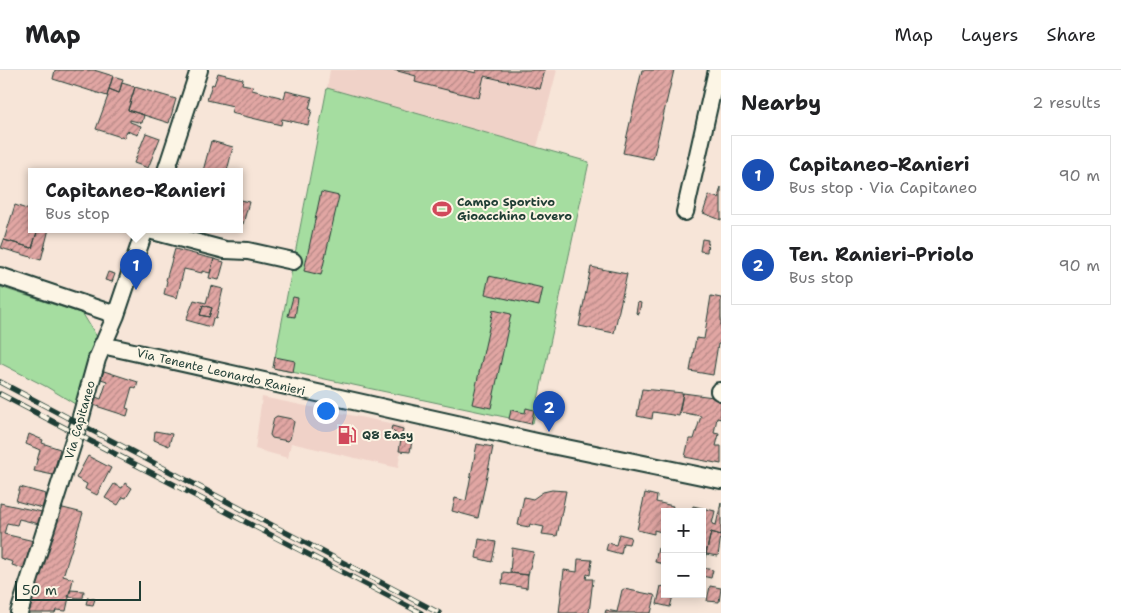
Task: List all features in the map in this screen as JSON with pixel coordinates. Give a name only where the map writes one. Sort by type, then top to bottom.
[{"type":"street","points":[[167,168],[199,70]]},
{"type":"street","points":[[685,212],[717,70]]},
{"type":"street","name":"Via Capitaneo","points":[[20,613],[80,424],[102,345],[116,315],[144,233]]},
{"type":"street","points":[[160,233],[225,250],[248,251],[292,261]]},
{"type":"street","points":[[0,276],[116,315]]},
{"type":"street","name":"Via Tenente Leonardo Ranieri","points":[[102,345],[537,442],[721,480]]},
{"type":"shaded area","points":[[330,70],[557,70],[537,147],[327,89]]},
{"type":"shaded area","name":"Q8 Easy","points":[[262,397],[404,426],[398,468],[291,443],[288,458],[255,449]]},
{"type":"green space","name":"Campo Sportivo Gioacchino Lovero","points":[[327,88],[589,162],[533,423],[273,368]]},
{"type":"green space","points":[[0,287],[83,314],[97,337],[75,404],[0,363]]},
{"type":"building","points":[[55,70],[94,70],[113,76],[107,96],[53,79]]},
{"type":"building","points":[[394,70],[464,70],[476,73],[476,70],[545,70],[540,89],[484,76],[479,98],[415,82],[416,76]]},
{"type":"building","points":[[642,70],[674,70],[653,159],[623,153]]},
{"type":"building","points":[[218,73],[243,79],[242,84],[253,86],[252,90],[284,98],[286,91],[312,97],[309,109],[312,110],[308,125],[282,119],[281,125],[231,113],[233,106],[207,100]]},
{"type":"building","points":[[113,76],[123,79],[119,93],[109,89]]},
{"type":"building","points":[[122,83],[135,87],[128,110],[144,115],[142,123],[130,120],[130,122],[141,126],[138,135],[127,131],[124,138],[96,129],[109,89],[119,93]]},
{"type":"building","points":[[135,87],[176,99],[169,123],[128,110]]},
{"type":"building","points":[[146,133],[160,138],[148,168],[134,163]]},
{"type":"building","points":[[211,141],[233,147],[228,168],[204,168]]},
{"type":"building","points":[[721,187],[721,220],[703,213],[709,195],[718,198]]},
{"type":"building","points":[[321,192],[339,196],[321,275],[304,271]]},
{"type":"building","points":[[243,201],[249,202],[243,224]]},
{"type":"building","points":[[15,205],[28,210],[28,233],[37,233],[32,248],[4,240]]},
{"type":"building","points":[[37,233],[48,233],[41,260],[1,248],[4,240],[32,248]]},
{"type":"building","points":[[702,239],[708,240],[707,252],[700,251]]},
{"type":"building","points":[[175,249],[214,259],[210,273],[184,269],[177,298],[164,294]]},
{"type":"building","points":[[214,259],[224,262],[219,280],[209,278]]},
{"type":"building","points":[[591,267],[627,274],[614,333],[579,326]]},
{"type":"building","points":[[108,272],[115,274],[112,282],[105,280]]},
{"type":"building","points":[[489,276],[543,288],[539,306],[485,294]]},
{"type":"building","points":[[211,286],[223,289],[216,319],[213,318],[211,327],[186,320],[194,300],[206,303]],"holes":[[[203,305],[212,308],[209,317],[200,315]]]},
{"type":"building","points":[[711,296],[721,298],[721,344],[718,344],[713,375],[690,371],[696,338],[704,339]]},
{"type":"building","points":[[293,297],[298,298],[295,317],[288,316]]},
{"type":"building","points":[[638,302],[641,303],[639,314],[636,313]]},
{"type":"building","points":[[203,305],[212,308],[209,317],[200,315]]},
{"type":"building","points":[[493,310],[511,314],[491,408],[472,404]]},
{"type":"building","points":[[275,357],[295,361],[293,372],[273,368]]},
{"type":"building","points":[[104,371],[138,382],[136,389],[132,387],[126,408],[129,409],[127,416],[93,405],[96,397],[101,399],[107,381],[101,379]]},
{"type":"building","points":[[642,389],[683,393],[679,416],[653,412],[652,419],[637,416]]},
{"type":"building","points":[[683,393],[721,398],[721,419],[717,418],[714,433],[719,434],[716,446],[721,446],[721,464],[685,457],[689,439],[694,439],[701,416],[679,412]]},
{"type":"building","points":[[526,408],[534,410],[531,424],[509,419],[511,410],[525,413]]},
{"type":"building","points":[[277,416],[292,419],[294,422],[288,441],[272,438],[270,435],[274,418]]},
{"type":"building","points":[[392,426],[403,429],[401,439],[391,429]]},
{"type":"building","points":[[155,431],[172,434],[169,446],[154,440]]},
{"type":"building","points":[[29,434],[43,440],[42,443],[60,449],[53,475],[34,471],[40,450],[26,444]]},
{"type":"building","points":[[401,439],[412,441],[410,452],[399,451]]},
{"type":"building","points":[[477,444],[493,447],[478,518],[452,511],[455,498],[466,501]]},
{"type":"building","points":[[88,456],[111,468],[97,495],[85,489],[87,484],[76,478]]},
{"type":"building","points":[[125,483],[132,488],[126,498],[123,497],[118,505],[105,498],[114,484],[122,488]]},
{"type":"building","points":[[20,487],[46,494],[42,508],[16,501]]},
{"type":"building","points":[[552,490],[566,491],[557,536],[542,534],[544,527],[530,524],[529,527],[518,525],[524,497],[533,499],[543,492]]},
{"type":"building","points":[[645,493],[657,496],[656,502],[673,506],[672,508],[661,508],[661,532],[654,530],[654,534],[637,530]]},
{"type":"building","points":[[0,503],[42,512],[39,524],[19,519],[17,525],[7,523],[4,534],[34,541],[24,569],[12,565],[13,562],[0,558]]},
{"type":"building","points":[[721,503],[721,535],[711,532],[706,554],[706,509],[715,511],[712,524],[716,525]]},
{"type":"building","points":[[59,507],[83,513],[63,576],[73,579],[66,611],[56,610],[55,613],[27,613]]},
{"type":"building","points":[[711,532],[721,535],[718,556],[706,554]]},
{"type":"building","points":[[619,534],[631,537],[629,544],[623,543],[621,554],[606,550],[608,543],[616,545]]},
{"type":"building","points":[[479,539],[496,542],[492,562],[476,558]]},
{"type":"building","points":[[512,548],[534,552],[528,575],[510,573]]},
{"type":"building","points":[[658,548],[661,549],[661,563],[655,562]]},
{"type":"building","points":[[578,559],[592,560],[590,575],[587,574],[586,579],[593,579],[589,613],[559,613],[564,570],[577,572]]},
{"type":"building","points":[[706,569],[713,570],[711,578],[706,577]]},
{"type":"building","points":[[503,572],[528,575],[527,588],[502,584]]},
{"type":"building","points":[[661,586],[661,598],[672,598],[670,607],[657,604]]},
{"type":"building","points":[[710,586],[721,588],[719,602],[707,601]]},
{"type":"building","points":[[70,590],[84,591],[83,598],[68,597]]},
{"type":"building","points":[[622,590],[654,595],[651,613],[605,613],[606,610],[617,612]]},
{"type":"building","points":[[88,597],[95,599],[93,605],[86,604]]},
{"type":"railway","points":[[0,382],[439,613]]},
{"type":"railway","points":[[0,394],[421,613]]},
{"type":"place","name":"Campo Sportivo Gioacchino Lovero","points":[[442,209]]},
{"type":"place","name":"Capitaneo-Ranieri","points":[[136,290]]},
{"type":"place","name":"Ten. Ranieri-Priolo","points":[[549,432]]},
{"type":"place","name":"Q8 Easy","points":[[347,435]]}]
